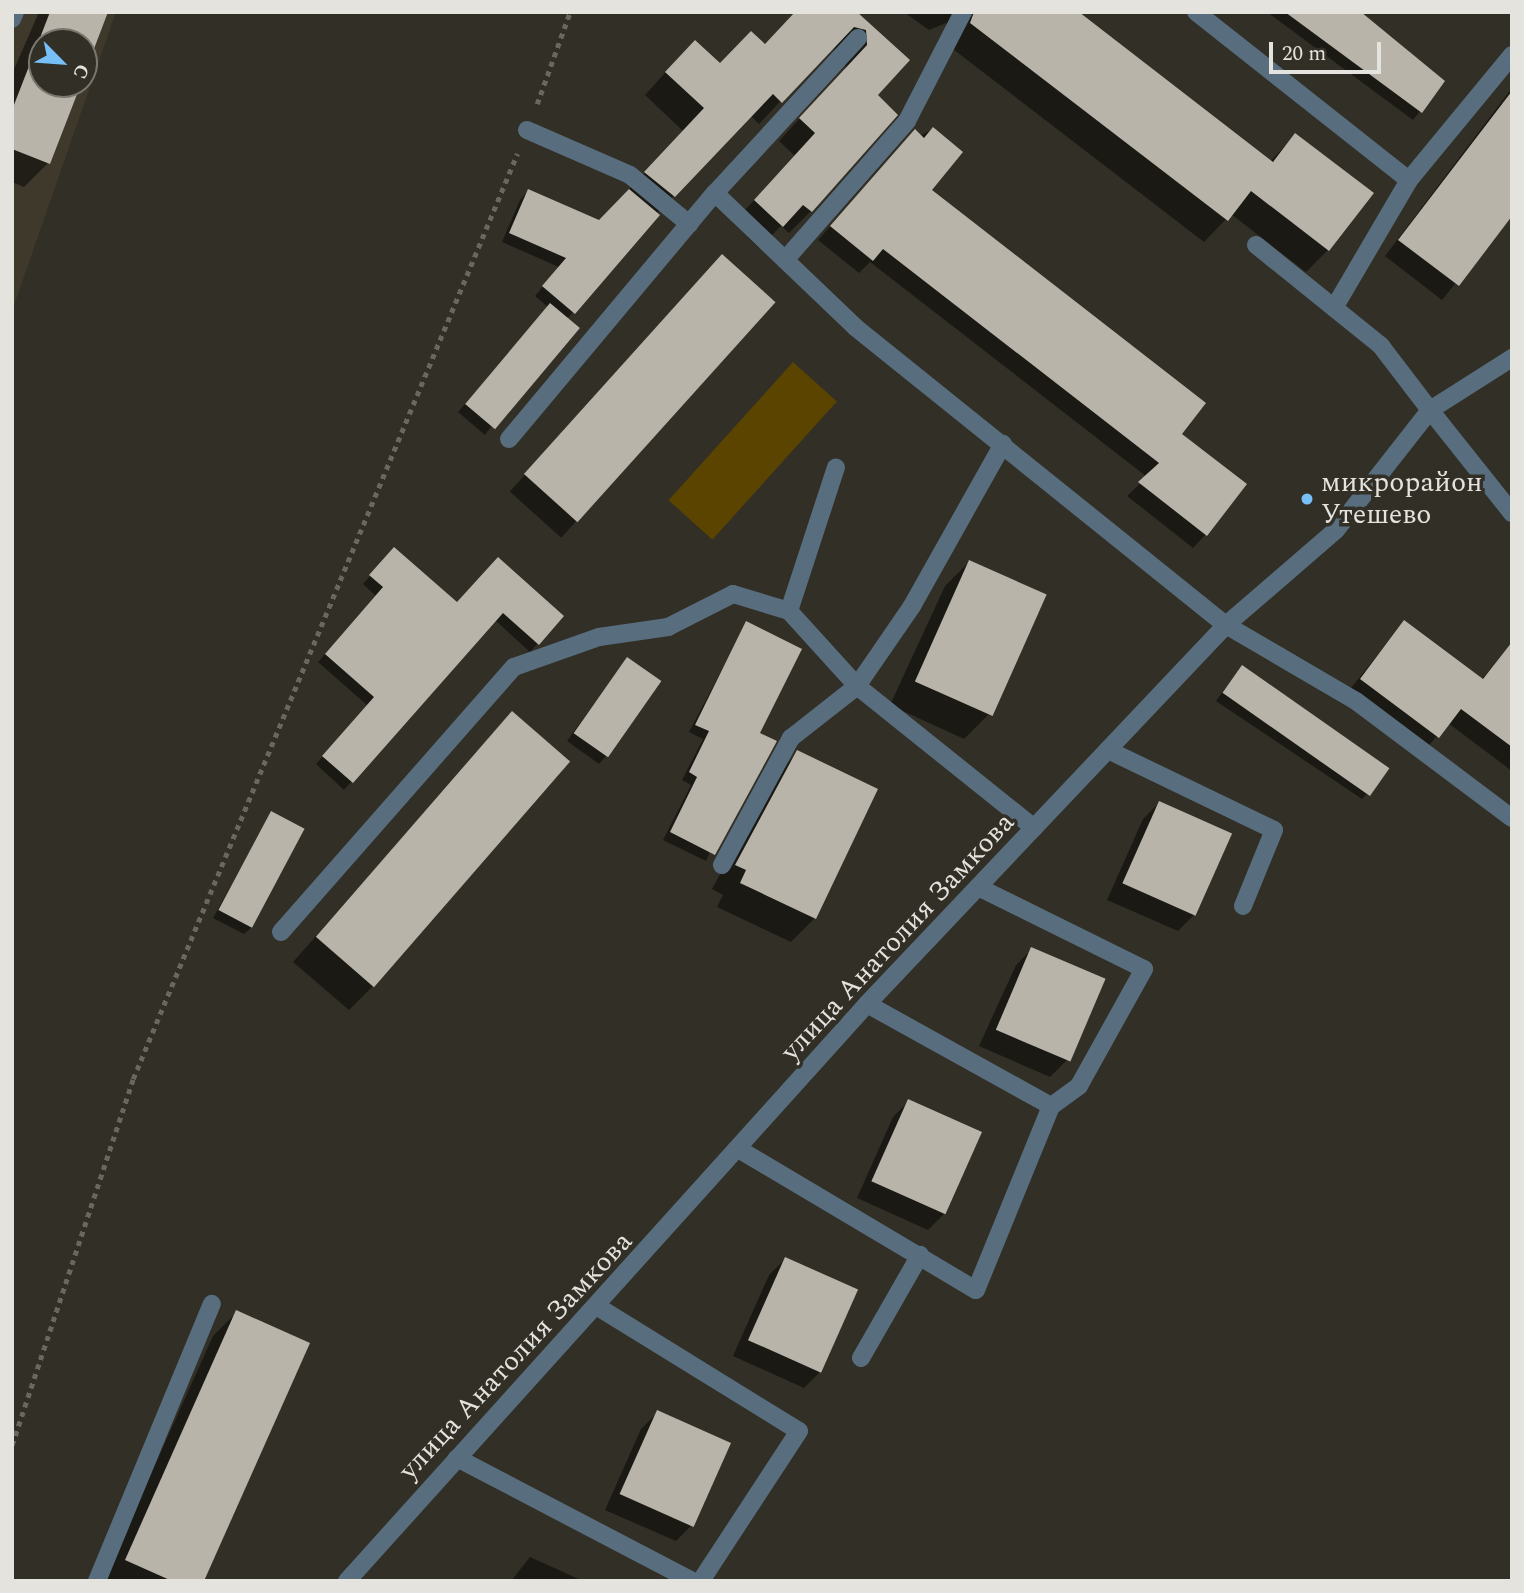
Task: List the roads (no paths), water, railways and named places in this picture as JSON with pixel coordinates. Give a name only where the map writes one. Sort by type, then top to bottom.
[{"type":"street","points":[[12,19],[15,12]]},
{"type":"street","points":[[785,260],[907,121],[963,12]]},
{"type":"street","points":[[1196,12],[1409,180]]},
{"type":"street","points":[[509,439],[715,193],[858,38]]},
{"type":"street","points":[[1335,308],[1409,180],[1512,55]]},
{"type":"street","points":[[527,130],[630,175],[689,224]]},
{"type":"street","points":[[715,193],[855,327],[1226,625],[1356,701],[1512,818]]},
{"type":"street","points":[[1256,245],[1381,346],[1512,513]]},
{"type":"street","name":"улица Анатолия Замкова","points":[[348,1581],[457,1458],[740,1150],[867,1004],[1226,625],[1336,530],[1430,410],[1512,358]]},
{"type":"street","points":[[722,865],[791,738],[857,686],[912,606],[1003,444]]},
{"type":"street","points":[[789,611],[836,467]]},
{"type":"street","points":[[281,932],[514,667],[598,637],[668,627],[733,594],[789,611],[857,686],[1034,828]]},
{"type":"street","points":[[1108,750],[1274,830],[1243,906]]},
{"type":"street","points":[[740,1150],[976,1290],[1051,1106],[1079,1086],[1144,969],[978,887]]},
{"type":"street","points":[[867,1004],[1051,1106]]},
{"type":"street","points":[[861,1358],[920,1255]]},
{"type":"street","points":[[97,1581],[212,1304]]},
{"type":"street","points":[[598,1307],[799,1432],[701,1581]]},
{"type":"street","points":[[457,1458],[667,1575],[692,1581]]},
{"type":"place","name":"микрорайон Утешево","points":[[1307,499]]}]
